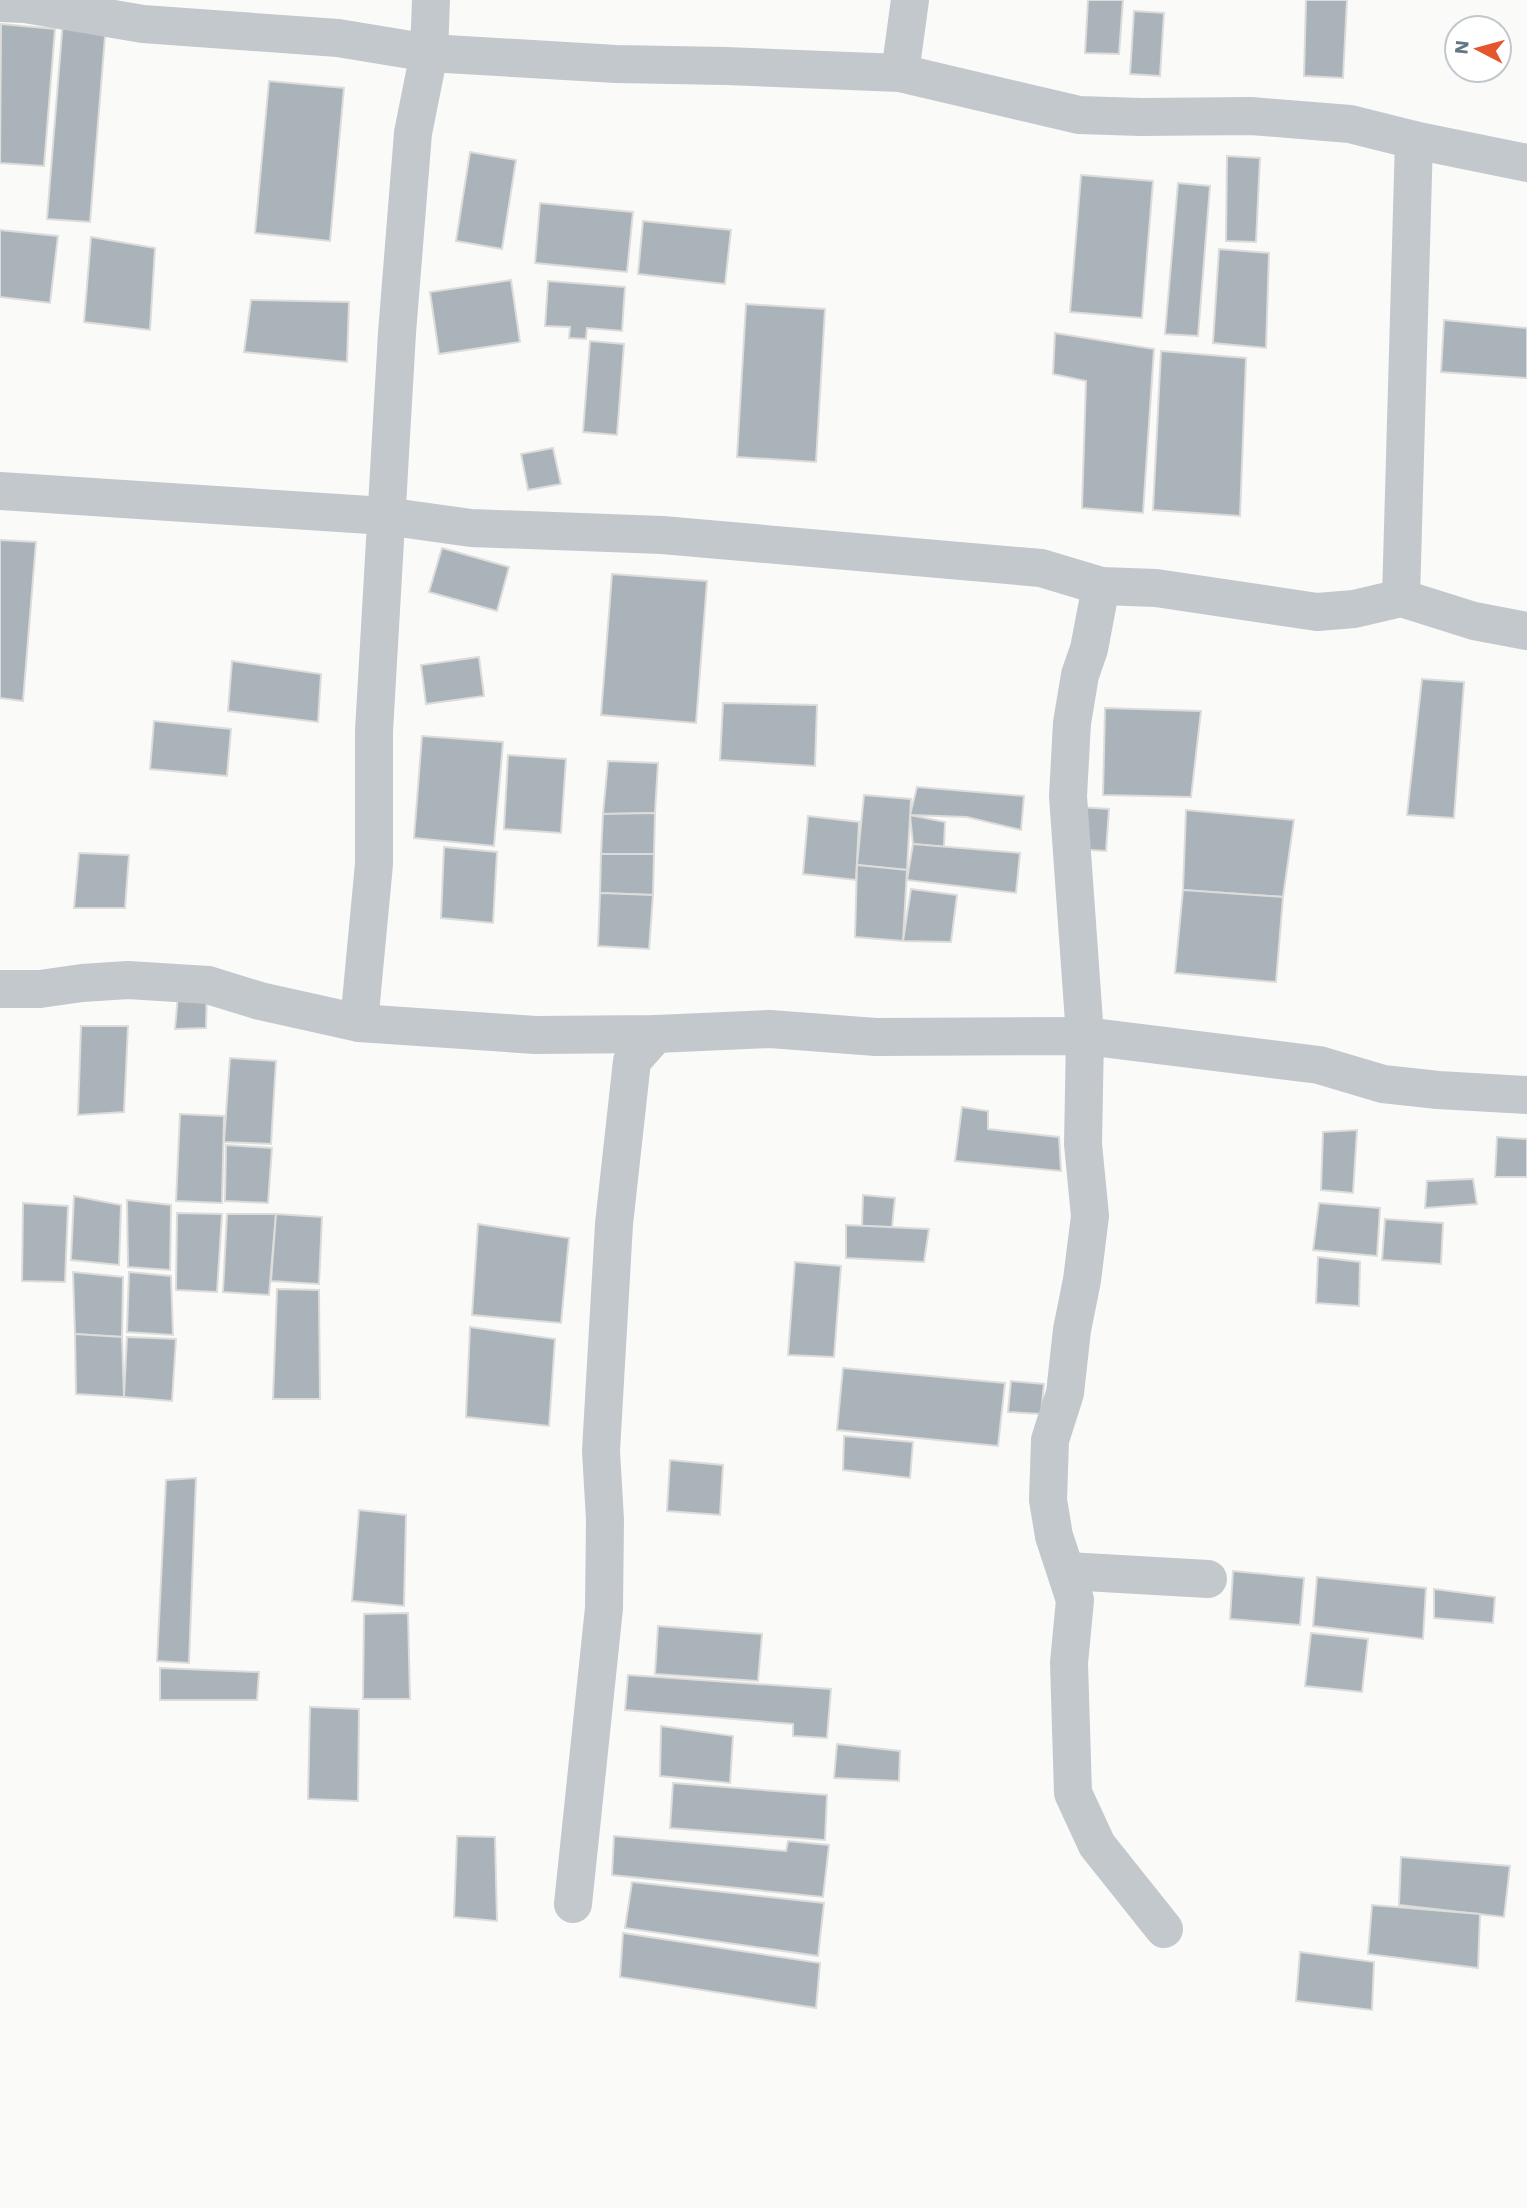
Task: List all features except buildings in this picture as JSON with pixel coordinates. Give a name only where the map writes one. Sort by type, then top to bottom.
[{"type":"street","points":[[359,1023],[374,864],[374,731],[385,516],[413,133],[429,52],[431,0]]},
{"type":"street","points":[[900,73],[910,0]]},
{"type":"street","points":[[17,3],[143,24],[338,38],[429,52],[616,64],[900,73],[1079,115],[1264,117],[1350,124],[1414,141],[1527,163]]},
{"type":"street","points":[[1401,598],[1414,141]]},
{"type":"street","points":[[0,491],[385,516],[471,528],[662,535],[1041,568],[1101,586],[1156,588],[1317,612],[1354,609],[1401,598],[1474,621],[1527,631]]},
{"type":"street","points":[[1101,586],[1089,649],[1080,675],[1072,723],[1068,796],[1085,1036],[1083,1144],[1090,1216],[1065,1393],[1050,1440],[1048,1500],[1054,1536],[1075,1600],[1069,1663],[1073,1793],[1097,1845],[1164,1929]]},
{"type":"street","points":[[0,989],[40,989],[128,979],[208,985],[260,1001],[359,1023],[535,1035],[770,1029],[876,1037],[1085,1036],[1319,1065],[1382,1084],[1527,1096]]},
{"type":"street","points":[[573,1904],[604,1608],[605,1520],[601,1451],[614,1224],[632,1060],[656,1034]]},
{"type":"street","points":[[1067,1571],[1208,1580]]}]
